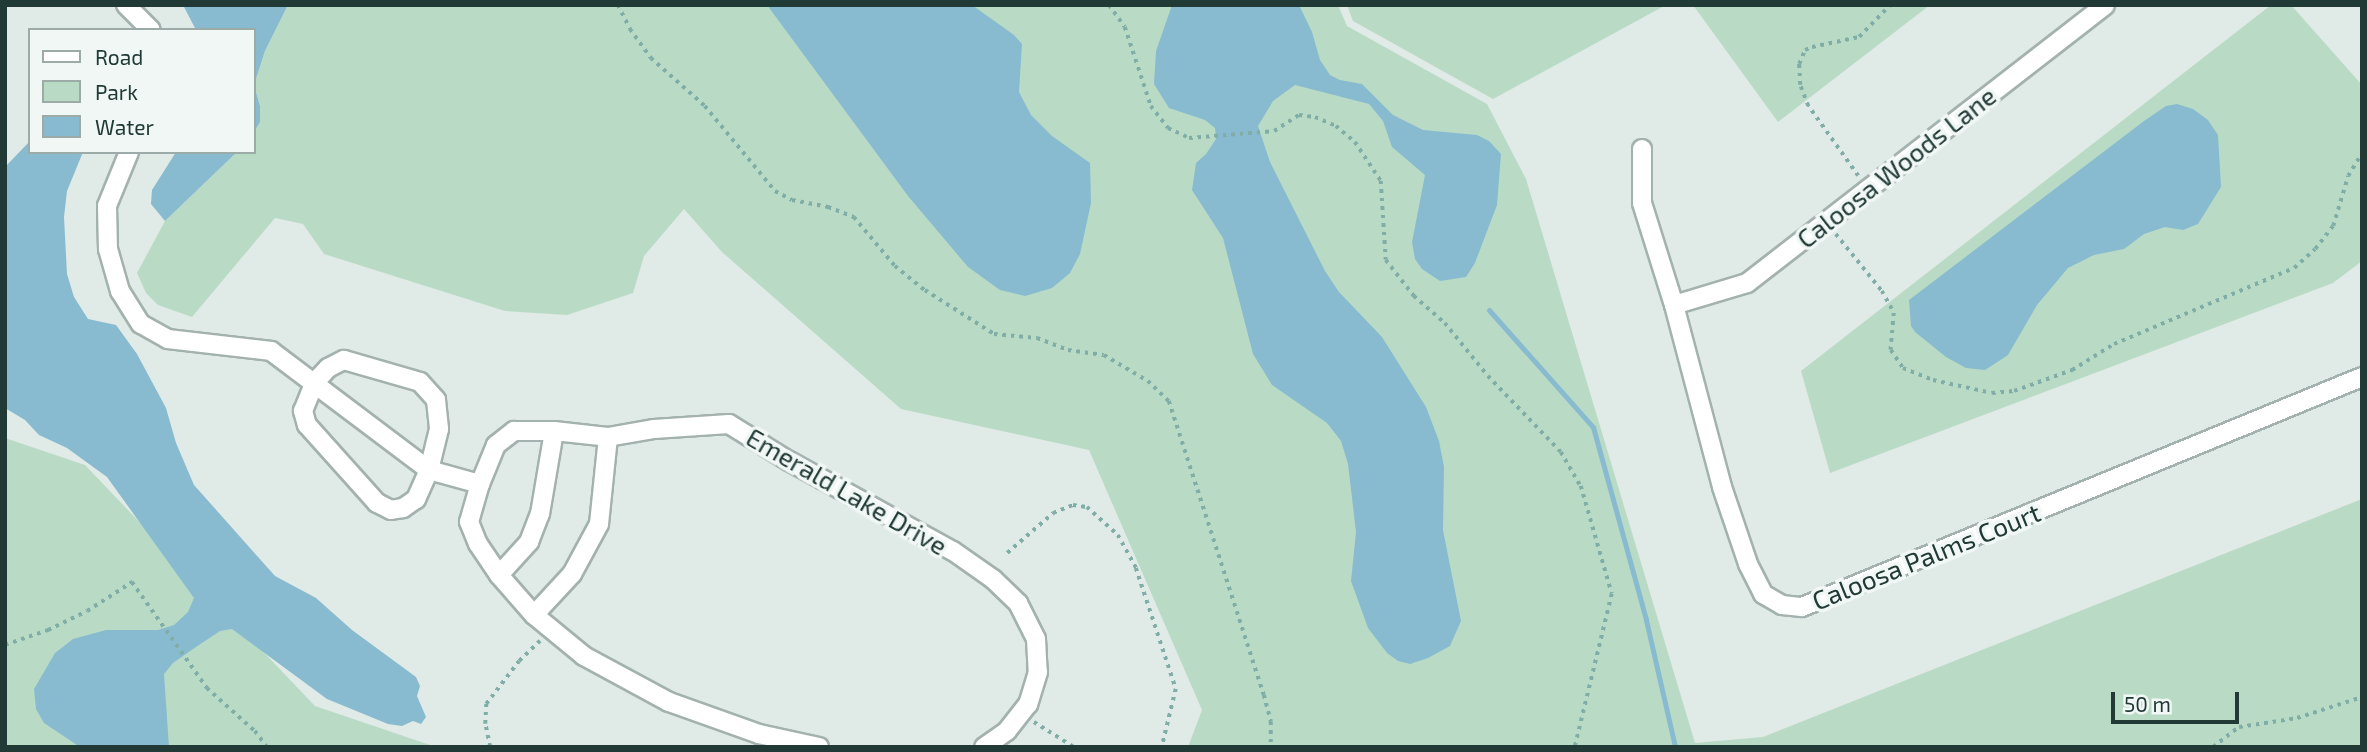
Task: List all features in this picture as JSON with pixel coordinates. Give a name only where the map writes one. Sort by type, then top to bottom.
[{"type":"street","points":[[126,5],[149,28]]},
{"type":"street","name":"Caloosa Woods Lane","points":[[1674,305],[1747,283],[2105,5]]},
{"type":"street","name":"Caloosa Palms Court","points":[[1642,149],[1642,202],[1674,305],[1722,487],[1748,564],[1763,594],[1782,606],[1802,607],[2362,377]]},
{"type":"street","points":[[128,154],[107,206],[108,249],[120,291],[141,324],[168,340],[271,351],[429,470],[480,484]]},
{"type":"street","points":[[344,360],[420,382],[429,389],[436,400],[439,421],[429,470],[416,499],[403,508],[391,510],[377,503],[307,425],[303,411],[315,382],[328,368],[344,360]]},
{"type":"street","name":"Emerald Lake Drive","points":[[819,747],[759,734],[669,702],[583,656],[534,615],[499,575],[478,544],[469,522],[480,484],[496,445],[514,431],[554,431],[608,437],[654,429],[729,424],[789,461],[953,551],[993,579],[1018,603],[1036,639],[1038,672],[1028,704],[1006,731],[984,747]]},
{"type":"street","points":[[499,575],[529,542],[540,514],[554,431]]},
{"type":"street","points":[[534,615],[572,574],[599,524],[608,437]]},
{"type":"path","points":[[618,5],[630,29],[651,58],[705,106],[775,191],[792,200],[828,207],[854,218],[895,267],[925,290],[994,334],[1037,338],[1068,350],[1104,355],[1148,381],[1169,401],[1272,722],[1271,747]]},
{"type":"path","points":[[1869,188],[1816,122],[1800,85],[1799,64],[1805,50],[1859,37],[1891,5]]},
{"type":"path","points":[[1110,6],[1125,27],[1151,106],[1168,128],[1189,138],[1274,131],[1300,115],[1315,117],[1336,126],[1355,142],[1381,181],[1387,260],[1413,296],[1445,323],[1488,376],[1561,452],[1581,486],[1612,594],[1575,747]]},
{"type":"path","points":[[1826,221],[1882,291],[1894,313],[1891,350],[1903,368],[1933,380],[1992,393],[2014,391],[2072,370],[2114,344],[2294,268],[2315,249],[2333,226],[2348,176],[2362,153]]},
{"type":"path","points":[[1007,553],[1053,513],[1073,505],[1087,507],[1118,535],[1136,568],[1176,689],[1161,747]]},
{"type":"path","points":[[5,645],[48,630],[87,611],[132,582],[159,616],[207,688],[255,731],[267,747]]},
{"type":"path","points":[[490,747],[485,724],[486,704],[519,661],[552,630]]},
{"type":"path","points":[[2213,747],[2239,727],[2297,718],[2362,697]]},
{"type":"path","points":[[1020,714],[1074,747]]},
{"type":"green space","points":[[288,5],[1338,5],[1347,26],[1487,104],[1526,179],[1695,743],[1763,737],[2362,499],[2362,747],[1188,747],[1202,710],[1089,450],[901,409],[722,252],[684,209],[644,256],[633,293],[567,315],[505,311],[324,254],[303,224],[275,218],[192,317],[158,305],[146,293],[137,273],[165,221],[235,154],[256,154],[256,129],[260,122],[260,106],[256,79],[265,51]]},
{"type":"green space","points":[[1347,5],[1666,5],[1493,99],[1353,21]]},
{"type":"green space","points":[[1693,5],[1930,5],[1778,122]]},
{"type":"green space","points":[[2271,5],[2291,5],[2362,85],[2362,261],[2333,283],[1830,473],[1801,371]]},
{"type":"green space","points":[[5,438],[85,465],[315,706],[436,747],[5,747]]},
{"type":"water","points":[[183,5],[288,5],[265,51],[256,79],[256,28],[195,28]]},
{"type":"water","points":[[767,5],[972,5],[1014,35],[1022,44],[1019,92],[1031,115],[1052,136],[1090,163],[1091,203],[1080,254],[1070,273],[1052,288],[1025,296],[1000,290],[968,267],[908,196]]},
{"type":"water","points":[[1172,5],[1299,5],[1312,32],[1320,60],[1330,75],[1340,80],[1362,84],[1393,115],[1423,130],[1477,135],[1489,141],[1501,154],[1497,205],[1475,263],[1466,277],[1440,281],[1422,269],[1415,259],[1412,242],[1425,175],[1392,147],[1383,121],[1369,104],[1295,85],[1273,101],[1258,126],[1270,162],[1325,271],[1339,292],[1382,337],[1426,407],[1439,441],[1444,467],[1443,530],[1461,621],[1450,646],[1428,658],[1410,664],[1398,661],[1387,653],[1368,628],[1351,581],[1356,532],[1348,464],[1341,441],[1327,423],[1272,385],[1253,354],[1223,238],[1192,190],[1196,163],[1216,139],[1215,128],[1205,120],[1169,108],[1154,84],[1156,51]]},
{"type":"water","points":[[256,92],[260,106],[260,122],[256,129]]},
{"type":"water","points":[[2177,104],[2193,109],[2208,120],[2218,135],[2221,187],[2198,224],[2183,230],[2165,227],[2144,234],[2124,249],[2094,255],[2068,268],[2037,305],[2008,355],[1985,370],[1966,368],[1946,357],[1915,332],[1911,326],[1909,300],[2144,121],[2166,106]]},
{"type":"water","points":[[28,143],[28,154],[82,154],[67,191],[64,217],[67,274],[74,297],[88,319],[116,325],[137,354],[166,408],[176,443],[194,485],[275,576],[316,598],[352,630],[416,677],[420,686],[417,696],[426,717],[421,724],[413,721],[402,726],[388,724],[327,699],[232,629],[220,631],[173,663],[164,674],[169,747],[80,747],[44,723],[36,709],[34,689],[55,653],[73,639],[106,630],[158,630],[174,625],[188,612],[194,598],[107,477],[67,448],[39,435],[25,420],[5,408],[5,167]]},
{"type":"water","points":[[175,154],[235,154],[165,221],[151,204],[152,190]]},
{"type":"waterway","points":[[1489,310],[1593,427],[1646,620],[1675,747]]}]
